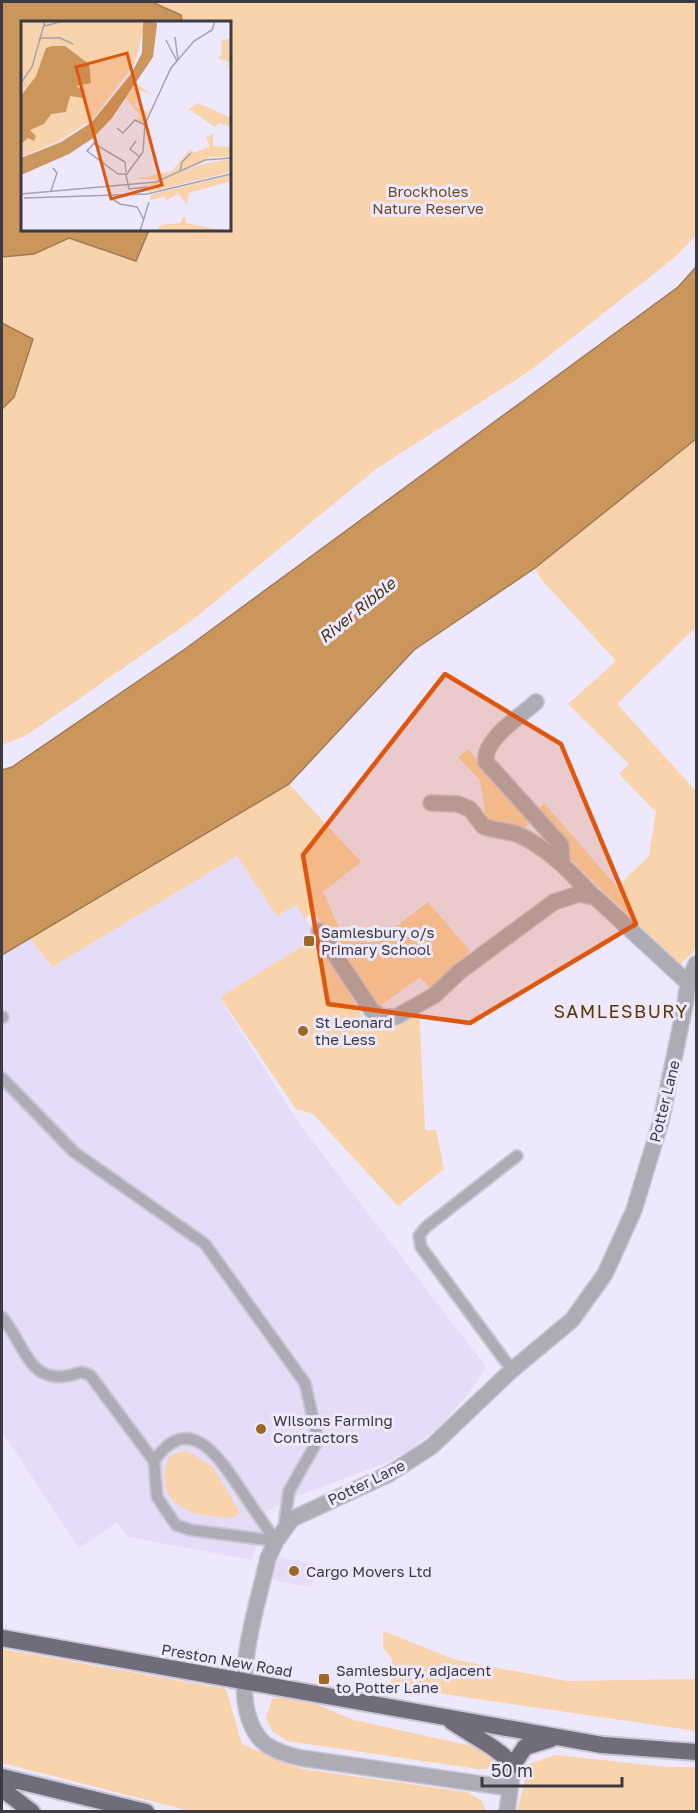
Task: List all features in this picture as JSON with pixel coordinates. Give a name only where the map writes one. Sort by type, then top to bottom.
[{"type":"highway","name":"Preston New Road","points":[[2,1638],[561,1738],[636,1749],[696,1752]]},
{"type":"highway","points":[[448,1718],[476,1739],[496,1748],[513,1765],[525,1747],[539,1741],[561,1738]]},
{"type":"highway","points":[[2,1777],[146,1812]]},
{"type":"highway","points":[[2,1789],[32,1812]]},
{"type":"street","points":[[536,702],[491,743],[485,754],[486,762],[561,845],[562,864]]},
{"type":"street","points":[[431,803],[458,804],[470,809],[483,826],[516,833],[545,850],[688,983]]},
{"type":"street","points":[[319,931],[372,1011],[382,1017],[396,1017],[435,995],[459,972],[554,902],[579,894],[595,897]]},
{"type":"street","name":"Potter Lane","points":[[280,1535],[303,1512],[389,1474],[431,1448],[512,1370],[572,1320],[605,1274],[634,1210],[661,1121],[688,983],[696,964]]},
{"type":"street","points":[[280,1535],[268,1557],[243,1680],[248,1716],[263,1742],[275,1750],[301,1758],[510,1788]]},
{"type":"street","points":[[507,1812],[513,1765]]},
{"type":"lane","points":[[2,1078],[74,1152],[205,1244],[305,1383],[318,1440],[289,1491],[280,1535]]},
{"type":"lane","points":[[512,1370],[421,1247],[419,1236],[426,1227],[517,1156]]},
{"type":"lane","points":[[2,1317],[37,1371],[46,1377],[64,1378],[81,1372],[90,1376],[154,1461],[157,1497],[177,1525],[191,1530],[280,1535]]},
{"type":"lane","points":[[154,1461],[165,1446],[182,1438],[199,1441],[216,1453],[280,1535]]},
{"type":"highlighted area","points":[[445,674],[561,744],[636,924],[470,1023],[328,1004],[303,855]]},
{"type":"shaded area","points":[[237,856],[277,916],[296,905],[317,937],[220,998],[298,1122],[486,1367],[469,1393],[441,1425],[408,1452],[378,1466],[297,1496],[266,1512],[252,1560],[129,1537],[116,1523],[79,1548],[2,1431],[2,955],[30,938],[52,967]]},
{"type":"shaded area","points":[[279,1557],[317,1565],[312,1587],[271,1580]]},
{"type":"green space","name":"Brockholes Nature Reserve","points":[[2,2],[696,2],[696,235],[674,258],[531,370],[376,469],[195,618],[27,735],[2,745]]},
{"type":"green space","points":[[696,439],[696,627],[617,704],[696,791],[696,949],[680,965],[571,860],[570,843],[539,809],[544,803],[617,887],[649,856],[656,812],[619,774],[629,764],[568,704],[616,661],[541,579],[535,568]]},
{"type":"green space","points":[[468,749],[529,823],[524,829],[486,819],[480,780],[458,757]]},
{"type":"green space","points":[[289,784],[361,862],[323,892],[345,941],[376,942],[428,902],[470,951],[432,990],[420,977],[379,1007],[314,912],[305,918],[296,905],[277,916],[237,856],[52,967],[30,938]]},
{"type":"green space","points":[[317,937],[371,1031],[419,1011],[425,1130],[436,1130],[444,1169],[398,1206],[313,1114],[296,1109],[220,997]]},
{"type":"green space","points":[[187,1451],[213,1467],[240,1513],[226,1518],[197,1514],[186,1510],[170,1497],[164,1479],[170,1455]]},
{"type":"green space","points":[[383,1631],[456,1660],[567,1681],[696,1679],[696,1731],[430,1692],[391,1683],[392,1659],[383,1647]]},
{"type":"green space","points":[[2,1649],[226,1689],[242,1744],[302,1769],[467,1792],[482,1801],[486,1811],[190,1811],[2,1763]]},
{"type":"green space","points":[[282,1697],[318,1705],[354,1720],[485,1749],[492,1757],[492,1765],[486,1769],[478,1769],[287,1741],[272,1731],[266,1718],[272,1699]]},
{"type":"green space","points":[[556,1755],[666,1767],[696,1767],[696,1811],[517,1811],[529,1764]]},
{"type":"water","points":[[2,2],[152,2],[181,15],[182,21],[21,21],[21,231],[149,231],[136,261],[69,238],[34,254],[2,257]]},
{"type":"water","name":"River Ribble","points":[[696,267],[696,439],[535,568],[414,650],[289,784],[2,955],[2,770],[12,767],[185,649],[678,287]]},
{"type":"water","points":[[2,323],[33,339],[14,397],[2,409]]},
{"type":"place","name":"Samlesbury o/s Primary School","points":[[309,941]]},
{"type":"place","name":"St Leonard the Less","points":[[303,1031]]},
{"type":"place","name":"Wilsons Farming Contractors","points":[[261,1429]]},
{"type":"place","name":"Cargo Movers Ltd","points":[[294,1571]]},
{"type":"place","name":"Samlesbury, adjacent to Potter Lane","points":[[324,1679]]},
{"type":"district","name":"SAMLESBURY","points":[[621,1011]]}]
